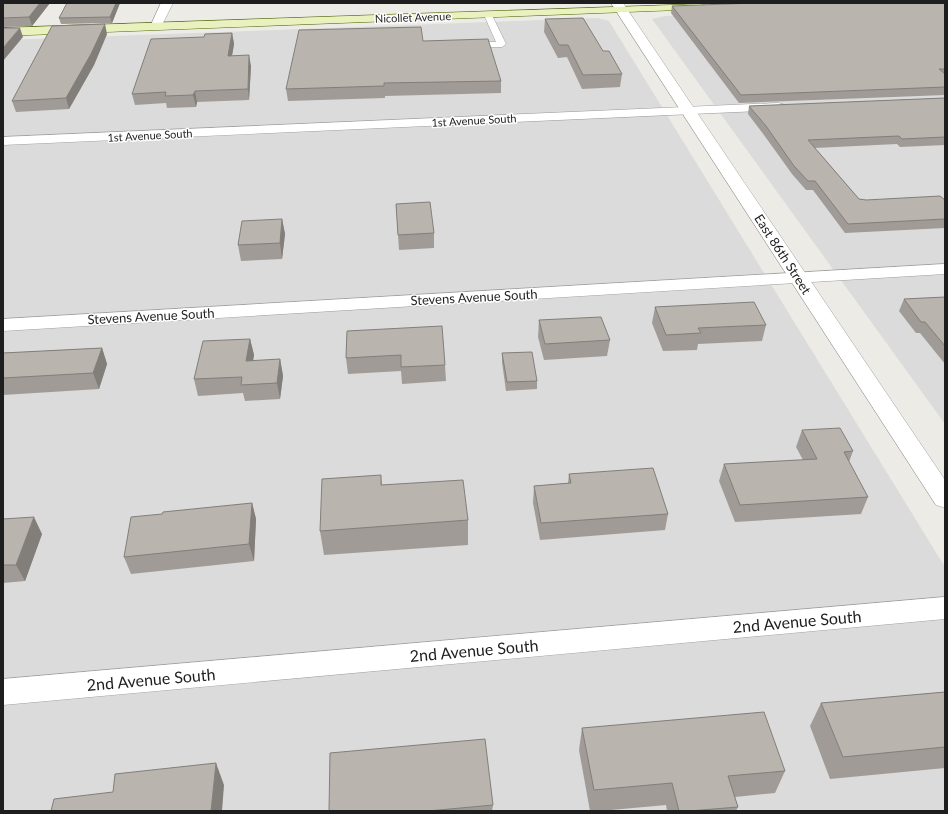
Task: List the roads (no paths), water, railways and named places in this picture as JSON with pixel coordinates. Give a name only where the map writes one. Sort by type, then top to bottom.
[{"type":"main road","points":[[488,15],[552,7],[570,3]]},
{"type":"main road","name":"Nicollet Avenue","points":[[3,32],[488,15],[619,6],[712,7]]},
{"type":"street","points":[[156,26],[167,3]]},
{"type":"street","name":"East 86th Street","points":[[619,6],[945,499]]},
{"type":"street","name":"1st Avenue South","points":[[3,142],[794,106]]},
{"type":"street","name":"Stevens Avenue South","points":[[3,325],[945,269]]},
{"type":"street","name":"2nd Avenue South","points":[[3,692],[945,608]]},
{"type":"lane","points":[[462,46],[502,44],[488,15]]}]
